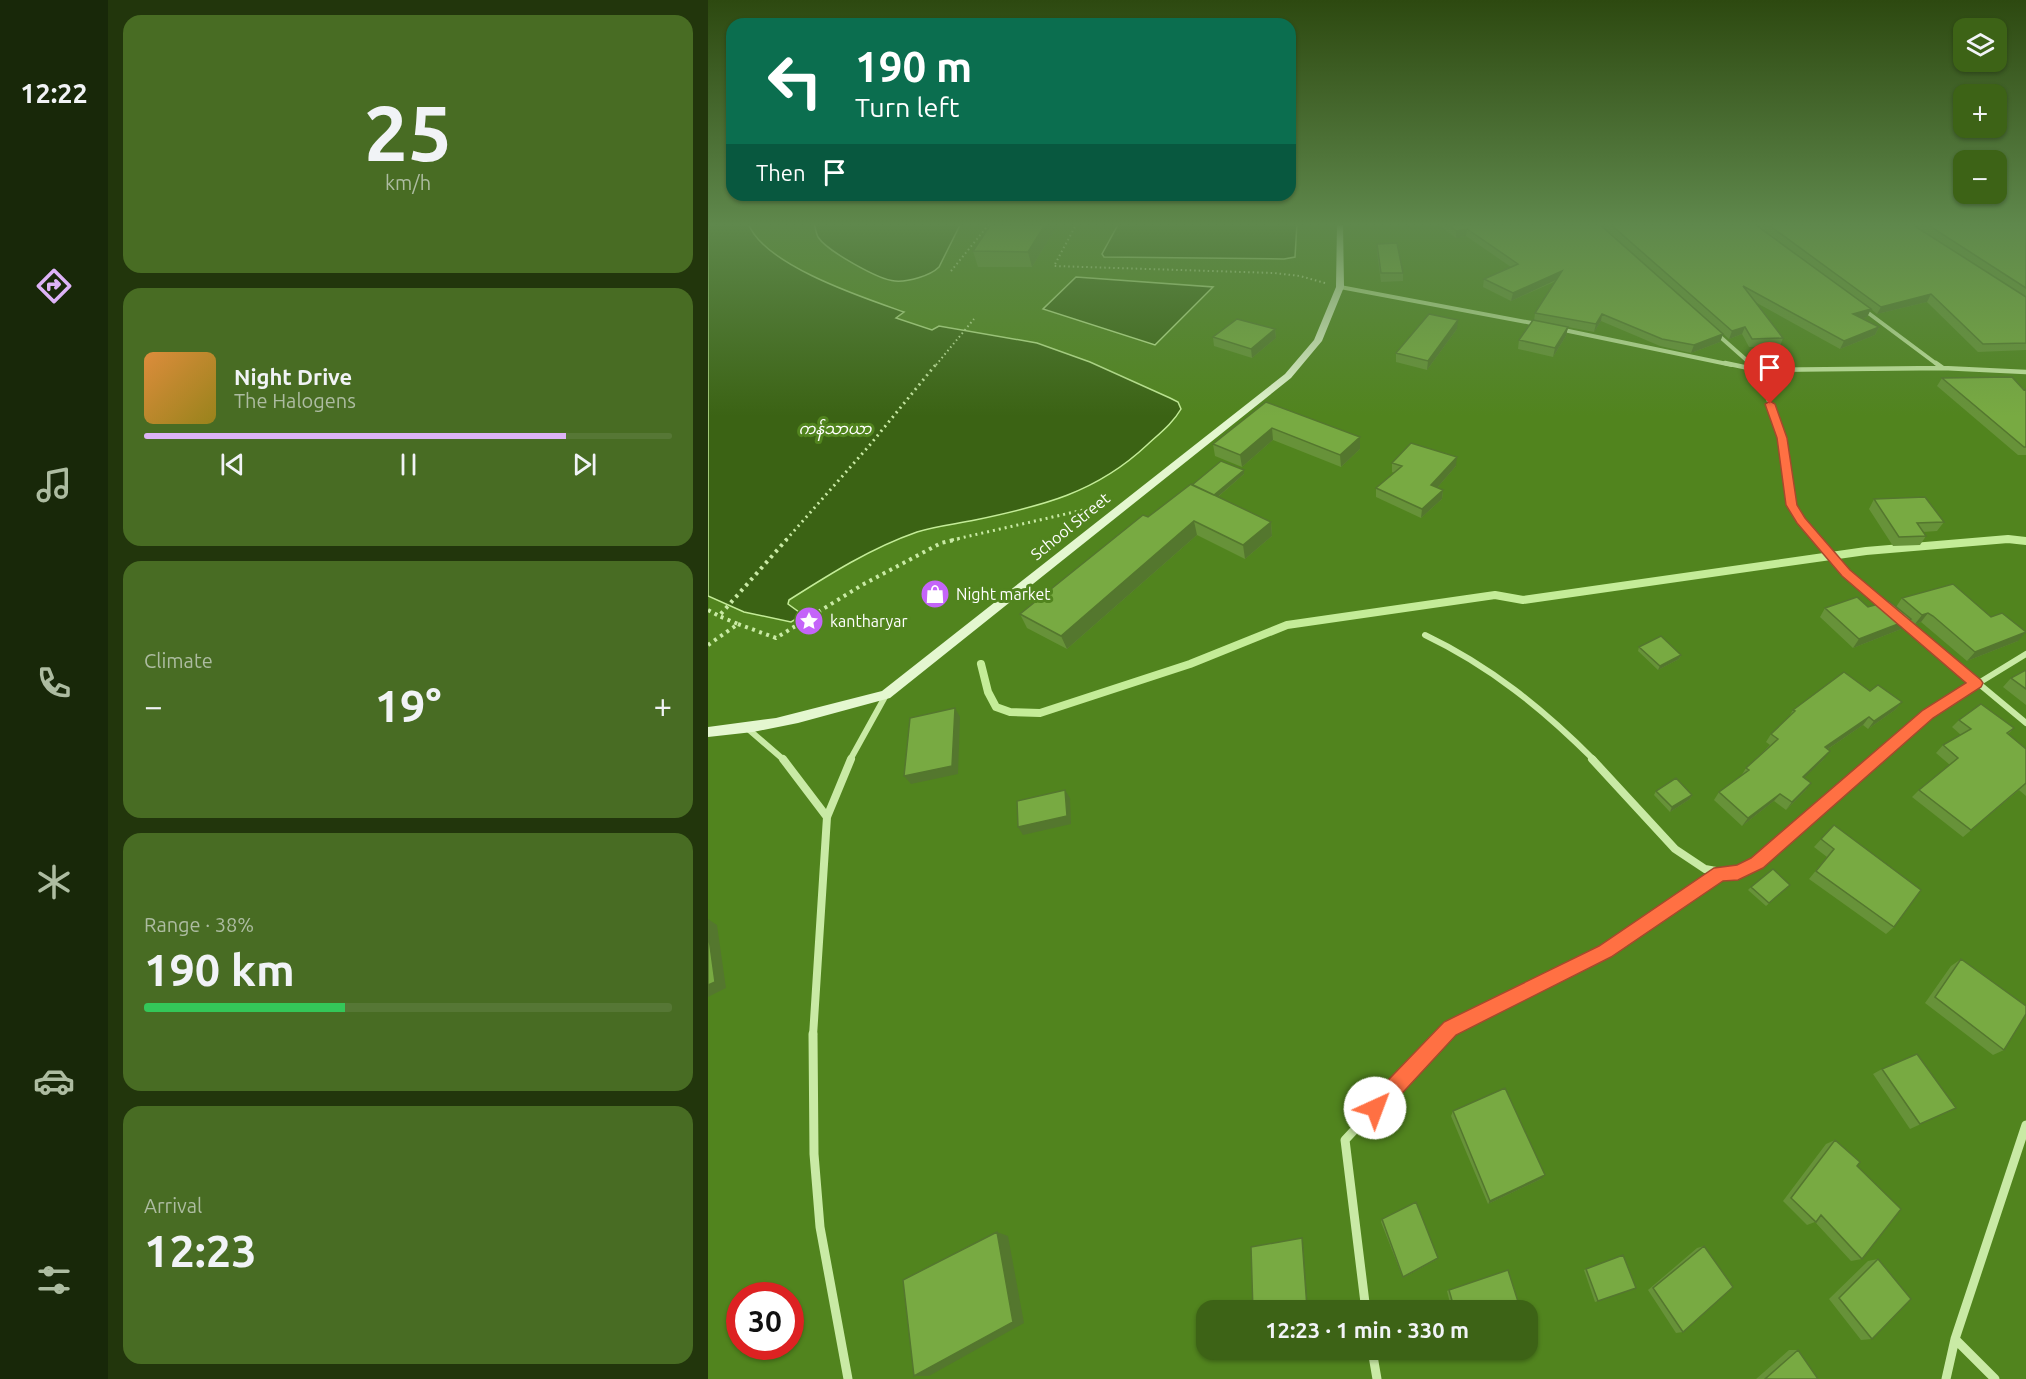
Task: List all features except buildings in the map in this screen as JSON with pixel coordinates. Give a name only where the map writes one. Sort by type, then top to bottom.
[{"type":"street","name":"School Street","points":[[708,732],[748,729],[824,713],[886,695],[1288,376],[1318,342],[1340,287]]},
{"type":"street","points":[[1342,287],[1540,325]]},
{"type":"street","points":[[1859,306],[1943,369]]},
{"type":"street","points":[[1552,327],[1758,370],[1943,369],[2026,372]]},
{"type":"street","points":[[1716,333],[1758,370],[1782,438],[1792,505],[1814,536],[1846,573],[1889,609]]},
{"type":"street","points":[[1898,616],[2026,723]]},
{"type":"street","points":[[1425,635],[1453,647],[1494,672],[1571,736],[1676,849],[1697,865],[1720,874],[1738,873],[1757,863],[1928,714],[2026,654]]},
{"type":"street","points":[[848,1379],[820,1227],[814,1154],[813,1030],[826,817],[843,774],[886,695]]},
{"type":"street","points":[[748,729],[784,760],[826,817]]},
{"type":"street","points":[[1365,1300],[1345,1140],[1450,1028],[1605,951],[1720,874]]},
{"type":"street","points":[[1946,1379],[1955,1338],[2026,1125]]},
{"type":"street","points":[[1955,1338],[1995,1379]]},
{"type":"street","points":[[1374,1360],[1377,1379]]},
{"type":"path","points":[[719,616],[880,434],[974,319]]},
{"type":"path","points":[[708,610],[776,638],[862,585],[941,543],[1096,507],[1123,505]]},
{"type":"path","points":[[708,645],[738,624]]},
{"type":"water","name":"ကန်သာယာ","points":[[708,287],[837,287],[904,312],[896,318],[932,330],[939,326],[1037,343],[1090,362],[1170,398],[1178,402],[1181,409],[1166,428],[1128,461],[1088,486],[1045,503],[1000,515],[924,530],[900,538],[835,571],[789,600],[788,604],[803,615],[791,622],[744,612],[708,596]]},
{"type":"water","points":[[1065,287],[1213,287],[1155,345],[1043,309]]},
{"type":"waterway","points":[[1990,540],[1996,540]]},
{"type":"waterway","points":[[981,664],[988,692],[996,707],[1010,712],[1040,713],[1190,664],[1287,625],[1495,595],[1523,600],[1866,551],[1996,540]]},
{"type":"waterway","points":[[1996,540],[2017,540]]},
{"type":"waterway","points":[[1996,540],[2017,540]]},
{"type":"waterway","points":[[2017,540],[2026,541]]},
{"type":"place","name":"Night market","points":[[935,594]]},
{"type":"place","name":"kantharyar","points":[[809,621]]},
{"type":"route","points":[[1375,1108],[1450,1028],[1605,951],[1720,874],[1738,873],[1757,863],[1928,714],[1976,683],[1846,573],[1801,521],[1792,505],[1782,438],[1770,404]]}]
